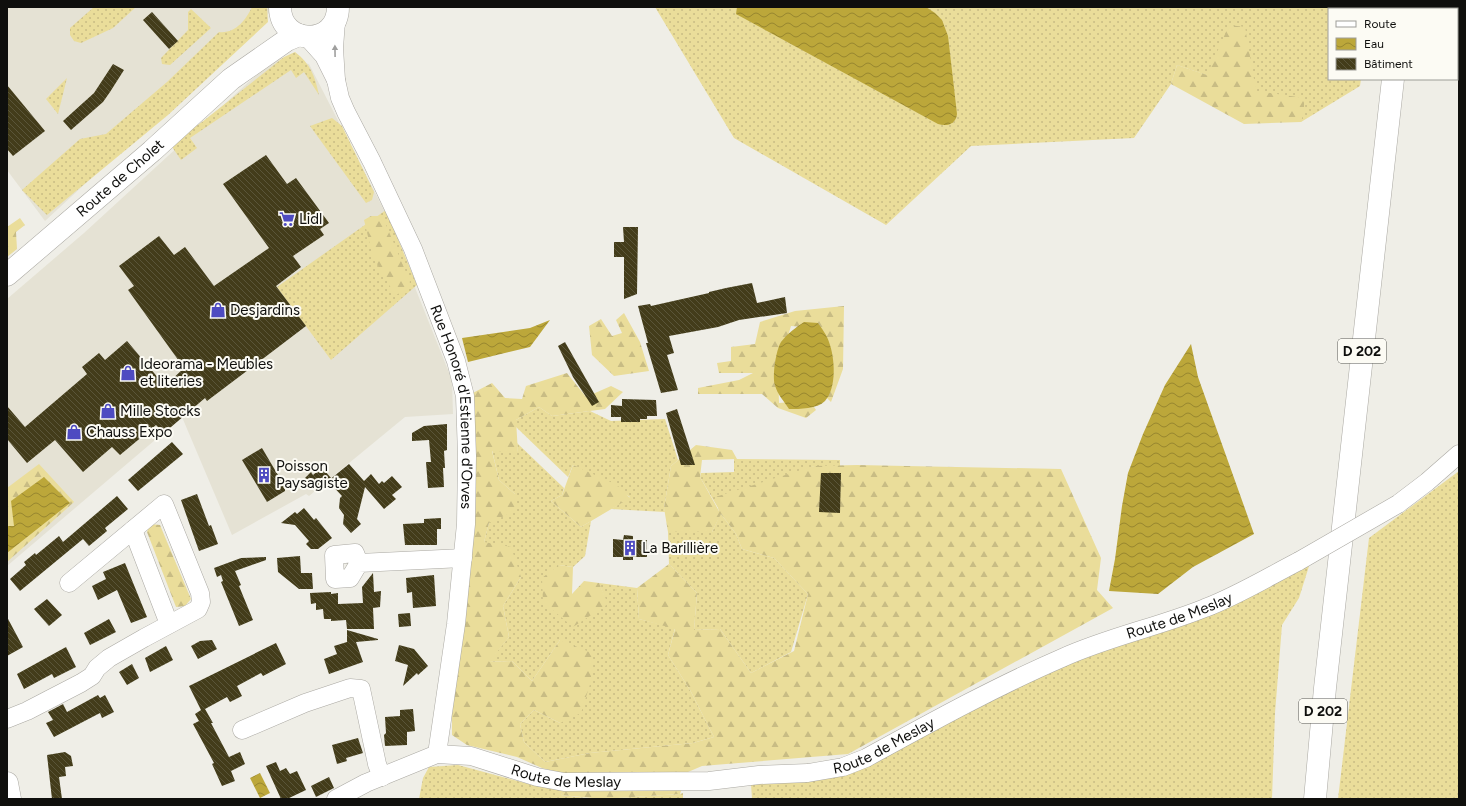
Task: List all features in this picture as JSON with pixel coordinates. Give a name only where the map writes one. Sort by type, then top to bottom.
[{"type":"main road","points":[[281,11],[288,27],[303,36]]},
{"type":"main road","name":"Route de Cholet","points":[[7,275],[152,151],[231,79],[275,27],[281,11]]},
{"type":"main road","name":"Route de Cholet","points":[[231,79],[287,40],[303,36],[316,36],[324,33],[331,28],[337,14]]},
{"type":"main road","name":"D 202","points":[[1315,799],[1325,688],[1393,80]]},
{"type":"main road","points":[[7,783],[10,799]]},
{"type":"street","name":"Rue Honoré d'Estienne d'Orves","points":[[337,14],[334,48],[336,80],[340,98],[413,249],[456,361],[465,396],[468,456],[466,524],[456,624],[437,754]]},
{"type":"street","name":"Rue Honoré d'Estienne d'Orves","points":[[303,36],[324,56],[336,80]]},
{"type":"street","name":"Route de Meslay","points":[[437,754],[471,756],[537,777],[564,782],[709,781],[759,775],[808,773],[843,767],[866,758],[1011,681],[1062,657],[1099,642],[1206,608],[1299,561],[1398,504],[1427,482],[1459,454]]},
{"type":"street","points":[[7,719],[27,711],[82,683],[92,676],[97,668],[109,658],[198,609],[201,602],[200,593],[164,504],[69,583]]},
{"type":"street","points":[[133,530],[169,624]]},
{"type":"street","points":[[359,564],[463,558]]},
{"type":"street","points":[[242,730],[320,698],[350,688],[361,689],[377,764],[382,777]]},
{"type":"street","points":[[336,799],[366,783],[437,754]]},
{"type":"shaded area","points":[[7,7],[276,7],[45,221],[7,170]]},
{"type":"shaded area","points":[[276,57],[309,64],[384,210],[452,380],[453,414],[405,417],[309,496],[306,494],[232,535],[182,417],[7,566],[7,299],[84,233]]},
{"type":"green space","points":[[94,7],[136,7],[113,28],[81,43],[74,41],[70,35],[70,28]]},
{"type":"green space","points":[[252,7],[267,7],[268,22],[168,115],[47,215],[22,190],[80,139],[106,134],[167,82],[219,32],[230,31],[239,25],[247,17]]},
{"type":"green space","points":[[655,7],[1371,7],[1328,8],[1328,80],[1361,80],[1360,86],[1301,122],[1256,92],[1177,65],[1171,84],[1134,138],[971,146],[886,225],[734,138]]},
{"type":"green space","points":[[191,9],[211,28],[170,65],[162,64],[161,58],[188,30],[188,12]]},
{"type":"green space","points":[[1229,25],[1245,27],[1256,91],[1304,98],[1304,111],[1301,122],[1244,124],[1171,84],[1177,65],[1207,75]]},
{"type":"green space","points":[[295,52],[305,61],[311,70],[319,95],[304,72],[296,78],[291,70],[190,138],[197,148],[181,160],[170,144],[202,122],[284,57]]},
{"type":"green space","points":[[67,78],[58,114],[46,99]]},
{"type":"green space","points":[[332,118],[342,126],[374,192],[372,200],[366,203],[310,126]]},
{"type":"green space","points":[[386,210],[417,285],[331,360],[277,287]]},
{"type":"green space","points":[[371,216],[380,216],[384,220],[410,282],[406,291],[395,295],[373,257],[364,220]]},
{"type":"green space","points":[[20,218],[25,225],[16,232],[17,249],[7,257],[7,227]]},
{"type":"green space","points":[[844,306],[843,369],[831,402],[821,392],[818,328],[791,326],[778,369],[779,403],[791,402],[807,396],[816,410],[806,418],[778,408],[762,394],[698,394],[698,388],[739,380],[753,373],[719,373],[717,363],[731,361],[731,347],[755,344],[760,322],[795,311]]},
{"type":"green space","points":[[624,313],[640,342],[649,371],[614,376],[592,355],[589,326],[601,319],[612,336],[622,333],[616,320]]},
{"type":"green space","points":[[567,373],[586,397],[611,386],[623,392],[605,409],[552,416],[539,407],[516,420],[518,453],[492,451],[499,480],[515,494],[515,511],[489,523],[484,542],[511,547],[521,577],[503,606],[509,637],[489,662],[512,661],[532,681],[560,640],[592,653],[591,681],[581,713],[560,723],[534,710],[520,724],[524,742],[545,762],[590,753],[693,743],[714,737],[690,690],[668,655],[675,629],[639,619],[637,588],[669,564],[697,593],[694,630],[720,629],[751,673],[794,651],[808,594],[774,558],[742,549],[736,534],[721,514],[712,532],[668,532],[664,508],[671,466],[696,445],[732,450],[737,459],[702,460],[700,477],[719,511],[715,497],[814,466],[857,465],[1061,469],[1101,558],[1097,590],[1113,608],[848,754],[702,766],[688,772],[680,794],[602,799],[561,795],[568,775],[542,768],[517,757],[467,745],[452,735],[452,713],[465,621],[475,523],[467,396],[492,383],[505,398],[522,399],[526,386]]},
{"type":"green space","points":[[539,407],[552,416],[590,411],[611,421],[665,419],[678,460],[671,466],[664,508],[665,512],[611,509],[630,497],[573,465],[568,477],[516,427],[516,420]]},
{"type":"green space","points":[[517,443],[564,488],[562,495],[551,501],[581,527],[591,521],[585,556],[573,567],[559,565],[543,602],[607,604],[599,583],[637,588],[639,619],[675,628],[668,655],[690,690],[714,737],[693,743],[590,753],[545,762],[524,742],[520,724],[534,710],[560,723],[560,640],[532,681],[512,661],[488,662],[509,637],[503,606],[521,577],[484,542],[489,523],[515,494],[499,480],[492,450],[518,452]]},
{"type":"green space","points":[[734,459],[840,460],[840,466],[814,466],[721,514],[736,534],[742,549],[774,558],[808,594],[791,652],[751,673],[720,629],[694,630],[697,593],[669,564],[668,532],[712,532],[721,513],[700,477],[701,473],[734,472]]},
{"type":"green space","points":[[39,464],[74,502],[7,562],[7,488]]},
{"type":"green space","points":[[573,465],[617,485],[630,498],[581,527],[551,501],[562,495]]},
{"type":"green space","points":[[1459,471],[1459,799],[1338,799],[1369,538]]},
{"type":"green space","points":[[150,524],[160,525],[191,599],[185,606],[176,607],[147,532]]},
{"type":"green space","points":[[1310,563],[1299,598],[1282,625],[1275,713],[1272,799],[752,799],[751,784],[847,774],[987,700],[1081,656]]},
{"type":"green space","points":[[559,565],[573,567],[572,594],[584,581],[599,583],[608,604],[573,627],[543,602],[542,578]]},
{"type":"green space","points":[[458,765],[529,784],[563,790],[561,795],[596,799],[419,799],[423,778],[429,767]]},
{"type":"green space","points":[[683,793],[683,799],[602,799],[680,794]]},
{"type":"water","points":[[737,7],[926,7],[942,20],[948,36],[957,114],[955,120],[948,125],[938,124],[736,14]]},
{"type":"water","points":[[550,320],[530,347],[468,362],[462,338],[530,328]]},
{"type":"water","points":[[804,322],[818,323],[827,337],[834,364],[832,389],[825,401],[818,406],[789,409],[776,388],[774,381],[775,363],[781,342],[791,331]]},
{"type":"water","points":[[1191,344],[1198,377],[1254,534],[1193,567],[1158,594],[1109,591],[1128,473],[1143,434],[1165,385]]},
{"type":"water","points":[[44,477],[70,503],[7,553],[7,526],[14,526],[11,501]]},
{"type":"water","points":[[260,773],[270,793],[260,798],[250,778]]},
{"type":"building","points":[[152,12],[178,41],[169,49],[143,20]]},
{"type":"building","points":[[113,64],[124,70],[103,102],[71,130],[63,121],[94,93]]},
{"type":"building","points":[[7,85],[45,131],[13,156],[7,149]]},
{"type":"building","points":[[266,155],[287,184],[296,178],[329,223],[320,229],[324,235],[293,256],[301,267],[276,286],[306,326],[207,401],[205,398],[164,433],[156,425],[120,455],[112,447],[83,472],[55,440],[27,463],[7,439],[7,406],[25,427],[87,374],[82,367],[99,353],[105,360],[127,341],[165,386],[184,368],[128,290],[134,286],[119,266],[159,236],[174,255],[185,247],[214,286],[269,248],[223,184]]},
{"type":"building","points":[[623,227],[638,227],[637,294],[624,299],[624,257],[614,257],[614,242],[624,242]]},
{"type":"building","points":[[752,283],[757,303],[785,297],[787,313],[739,320],[718,327],[669,336],[674,353],[667,355],[678,390],[661,393],[646,343],[648,343],[638,306],[650,304],[651,306]]},
{"type":"building","points":[[565,342],[599,402],[592,406],[573,377],[558,346]]},
{"type":"building","points":[[622,399],[656,400],[657,416],[647,416],[647,419],[640,419],[640,422],[621,422],[621,417],[611,417],[611,405],[622,406]]},
{"type":"building","points":[[677,409],[695,465],[681,465],[666,413]]},
{"type":"building","points":[[447,424],[447,450],[444,451],[445,468],[443,468],[444,487],[428,488],[426,462],[431,462],[429,440],[412,441],[412,433],[424,426]]},
{"type":"building","points":[[172,442],[183,454],[138,491],[128,480]]},
{"type":"building","name":"Poisson Paysagiste","points":[[262,448],[285,487],[285,491],[267,502],[242,460]]},
{"type":"building","points":[[349,464],[364,481],[371,474],[379,484],[382,481],[384,483],[392,476],[402,487],[392,495],[396,499],[384,509],[365,487],[357,519],[361,524],[351,533],[343,524],[344,515],[339,508],[340,498],[342,496],[328,481]]},
{"type":"building","points":[[319,470],[324,470],[331,478],[316,490],[313,486],[310,488],[303,480],[311,472],[313,475]]},
{"type":"building","points":[[821,473],[841,473],[840,513],[819,512]]},
{"type":"building","points":[[197,494],[209,526],[211,525],[218,544],[199,551],[181,500]]},
{"type":"building","points":[[117,496],[128,509],[105,528],[107,531],[89,546],[83,539],[20,591],[10,579],[26,565],[24,562],[35,553],[36,555],[59,536],[63,542]]},
{"type":"building","points":[[304,508],[314,520],[316,518],[332,538],[318,549],[311,549],[306,544],[309,541],[295,525],[281,523],[295,512],[297,514]]},
{"type":"building","points":[[441,518],[441,529],[437,529],[437,545],[405,545],[403,524],[424,523],[424,519]]},
{"type":"building","name":"La Barillière","points":[[624,535],[633,536],[633,540],[647,540],[647,557],[633,557],[633,560],[623,560],[623,557],[613,557],[613,539],[623,540]]},
{"type":"building","points":[[300,556],[301,573],[312,573],[313,589],[299,589],[278,572],[277,558]]},
{"type":"building","points":[[266,557],[266,560],[235,571],[241,585],[239,586],[253,620],[239,626],[221,582],[223,581],[221,575],[217,577],[214,568],[241,558]]},
{"type":"building","points":[[125,563],[147,617],[131,623],[117,590],[98,600],[92,586],[106,579],[103,572]]},
{"type":"building","points":[[373,573],[374,592],[381,591],[380,607],[373,608],[374,629],[347,629],[346,620],[331,621],[331,619],[324,619],[323,609],[316,610],[316,603],[311,604],[310,593],[331,592],[331,594],[338,593],[338,604],[363,603],[362,587]]},
{"type":"building","points":[[434,575],[436,606],[413,608],[412,592],[407,593],[406,578]]},
{"type":"building","points":[[47,599],[62,615],[49,626],[34,609]]},
{"type":"building","points":[[410,613],[411,626],[399,627],[398,614]]},
{"type":"building","points":[[7,617],[23,647],[7,656]]},
{"type":"building","points":[[109,619],[116,632],[90,645],[84,633]]},
{"type":"building","points":[[347,630],[378,640],[356,642],[363,662],[329,674],[324,659],[337,654],[334,646],[347,642]]},
{"type":"building","points":[[212,640],[217,649],[198,659],[191,646],[200,641]]},
{"type":"building","points":[[276,643],[286,664],[263,676],[261,673],[237,686],[242,696],[230,702],[227,697],[205,709],[229,757],[240,752],[245,764],[231,771],[235,781],[222,786],[212,764],[214,763],[193,724],[199,721],[195,714],[201,710],[189,686]]},
{"type":"building","points":[[399,645],[414,649],[428,666],[418,675],[417,673],[403,686],[408,665],[395,661]]},
{"type":"building","points":[[166,646],[173,660],[150,672],[145,658]]},
{"type":"building","points":[[66,647],[76,667],[54,678],[52,674],[24,689],[17,674]]},
{"type":"building","points":[[132,664],[139,678],[127,685],[119,672]]},
{"type":"building","points":[[98,695],[100,698],[105,695],[114,712],[102,718],[100,713],[54,737],[46,723],[53,720],[48,712],[63,704],[67,712]]},
{"type":"building","points":[[413,709],[415,731],[407,732],[407,745],[385,746],[385,717],[400,716],[400,710]]},
{"type":"building","points":[[358,738],[363,753],[346,758],[347,761],[337,764],[332,745]]},
{"type":"building","points":[[65,752],[71,756],[73,766],[65,767],[66,776],[59,777],[62,799],[52,799],[47,755]]},
{"type":"building","points":[[276,762],[280,771],[286,768],[290,774],[297,771],[306,790],[287,799],[281,799],[266,766]]},
{"type":"building","points":[[329,777],[334,788],[316,797],[311,786]]},
{"type":"place","name":"Lidl","points":[[287,219]]},
{"type":"place","name":"Desjardins","points":[[218,310]]},
{"type":"place","name":"Ideorama - Meubles et literies","points":[[128,373]]},
{"type":"place","name":"Mille Stocks","points":[[108,411]]},
{"type":"place","name":"Chauss Expo","points":[[74,432]]},
{"type":"place","name":"Poisson Paysagiste","points":[[264,475]]},
{"type":"place","name":"La Barillière","points":[[630,548]]}]
